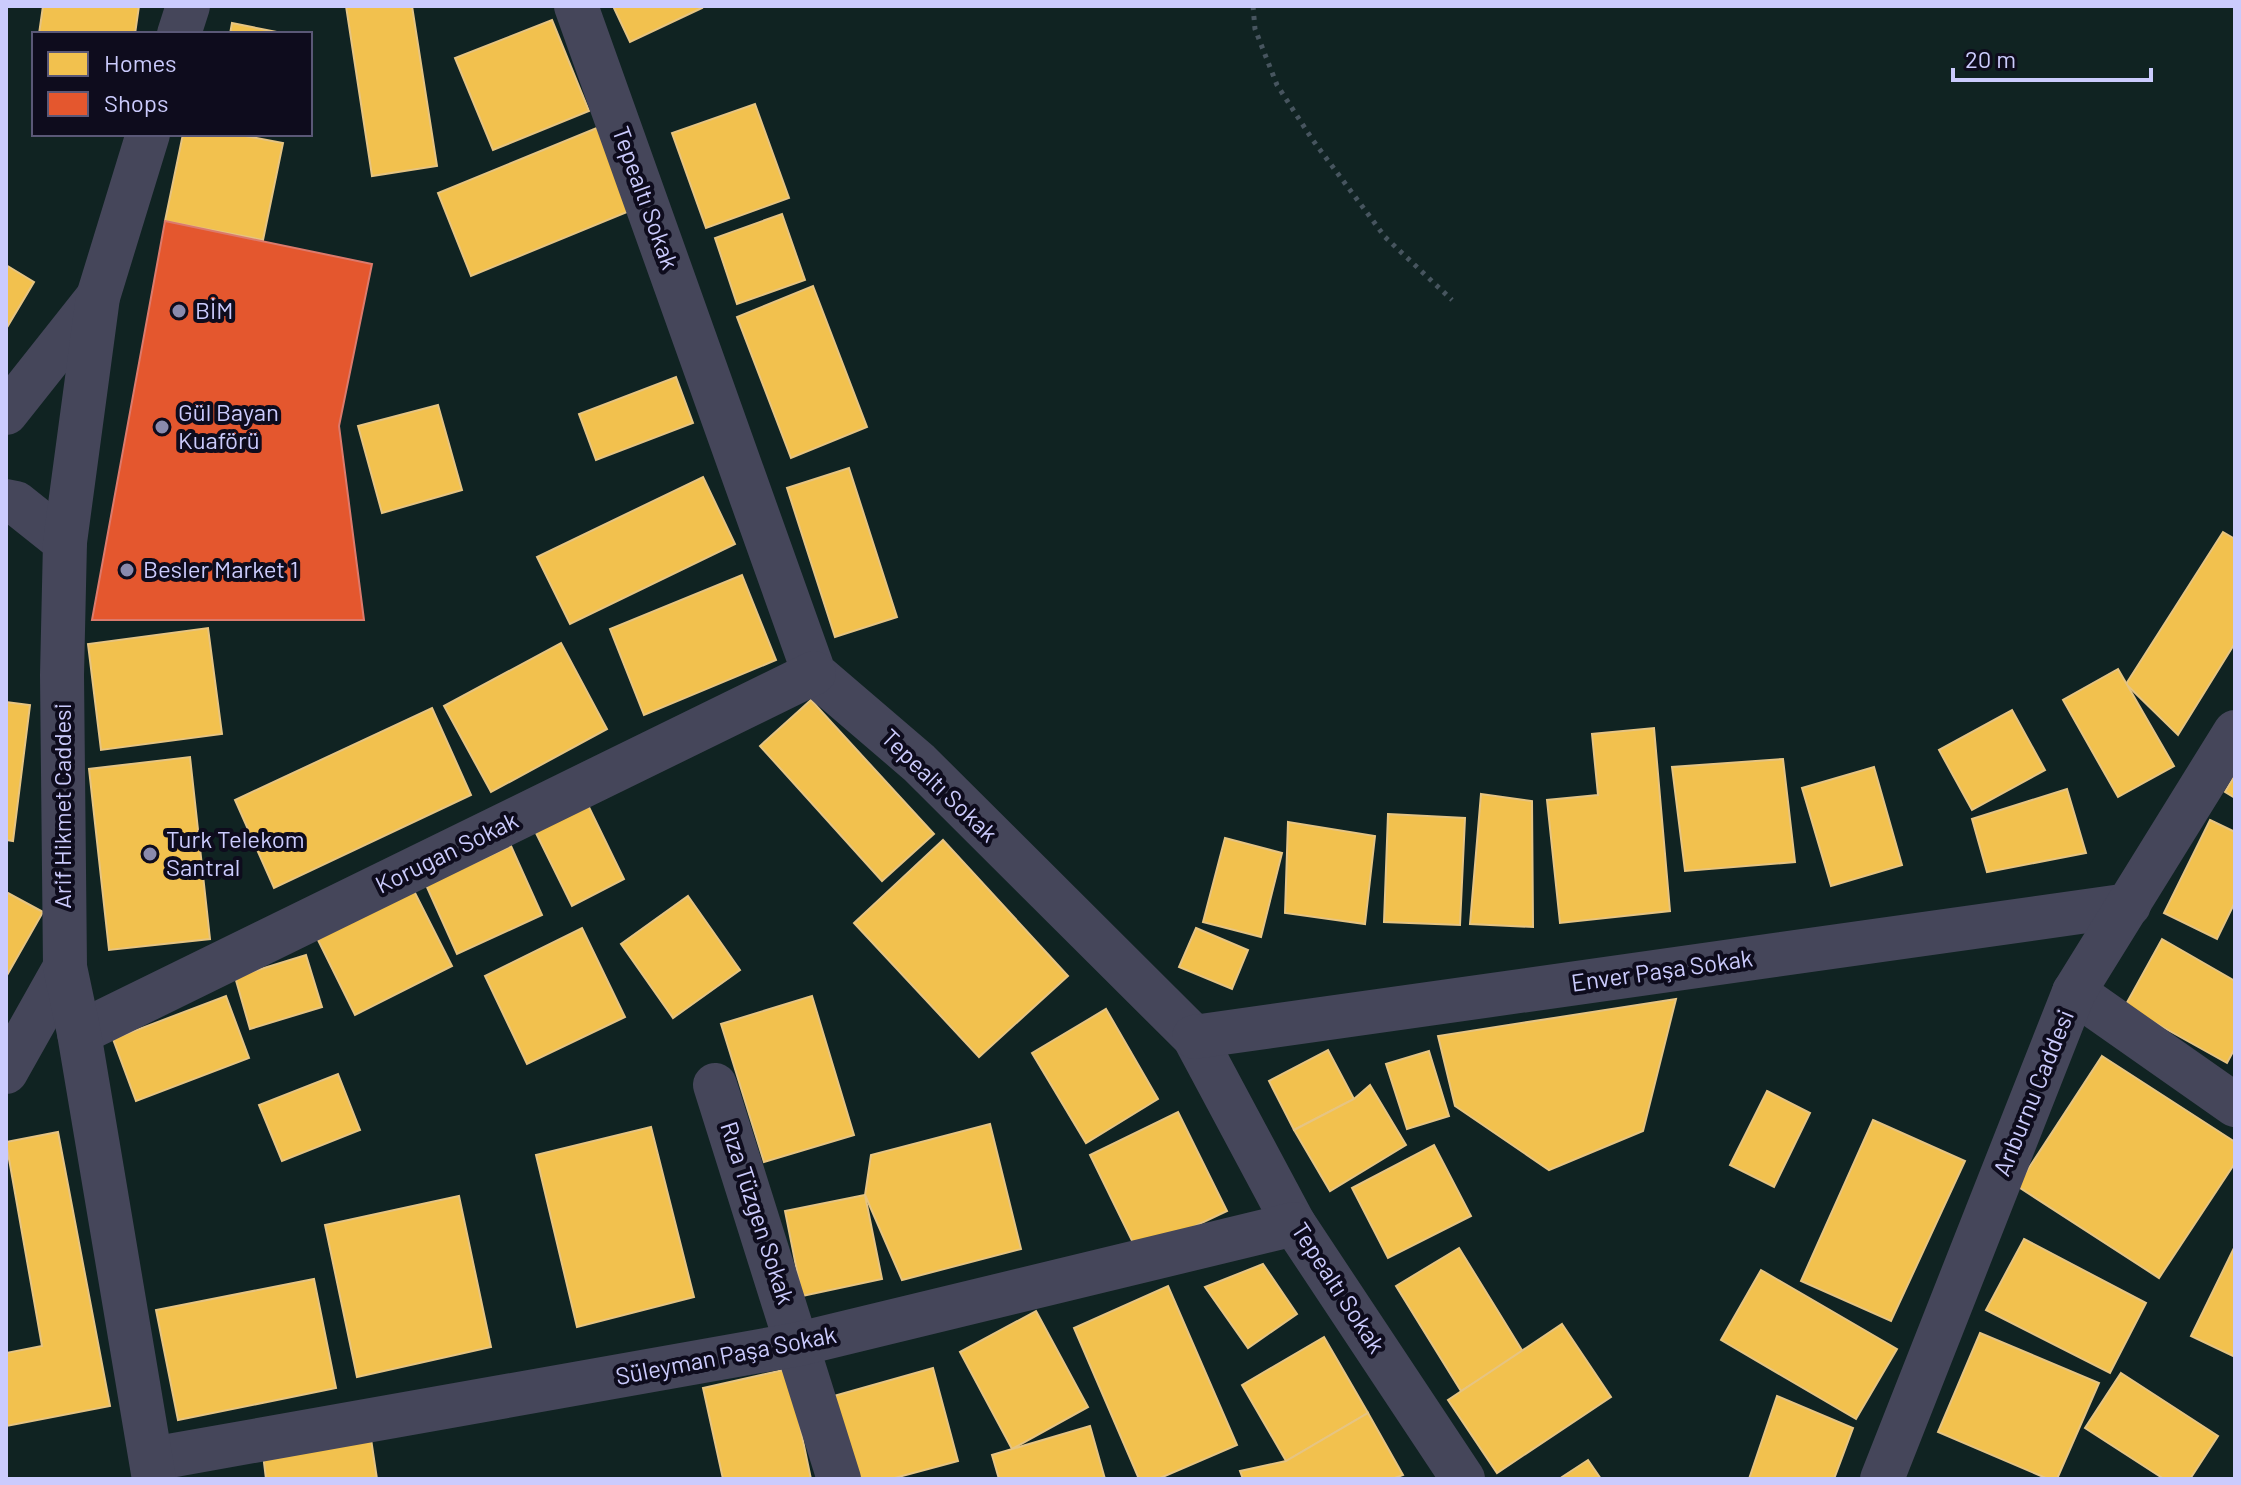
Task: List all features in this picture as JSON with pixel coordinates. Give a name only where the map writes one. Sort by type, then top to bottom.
[{"type":"street","points":[[180,32],[188,6]]},
{"type":"street","name":"Tepealtı Sokak","points":[[576,6],[814,673],[919,763],[1194,1037],[1294,1224],[1463,1479]]},
{"type":"street","name":"Arif Hikmet Caddesi","points":[[147,136],[98,297],[65,542],[62,675],[65,967],[153,1469]]},
{"type":"street","points":[[6,413],[98,297]]},
{"type":"street","points":[[6,501],[16,503],[65,542]]},
{"type":"street","name":"Korugan Sokak","points":[[79,1033],[814,673]]},
{"type":"street","name":"Arıburnu Caddesi","points":[[1882,1479],[2074,992],[2235,732]]},
{"type":"street","name":"Enver Paşa Sokak","points":[[1194,1037],[2129,905]]},
{"type":"street","points":[[6,1072],[65,967]]},
{"type":"street","points":[[2074,992],[2235,1105]]},
{"type":"street","name":"Rıza Tüzgen Sokak","points":[[715,1085],[839,1479]]},
{"type":"street","name":"Süleyman Paşa Sokak","points":[[153,1469],[799,1344],[1294,1224]]},
{"type":"path","points":[[1253,6],[1255,29],[1277,85],[1312,139],[1385,237],[1452,300]]},
{"type":"green space","points":[[6,6],[2235,6],[2235,1479],[6,1479]]},
{"type":"building: Homes","points":[[43,6],[139,6],[135,32],[39,32]]},
{"type":"building: Homes","points":[[346,6],[412,6],[437,166],[372,176]]},
{"type":"building: Homes","points":[[613,6],[701,6],[702,8],[630,42]]},
{"type":"building: Homes","points":[[552,20],[589,111],[493,150],[455,58]]},
{"type":"building: Homes","points":[[232,23],[277,32],[230,32]]},
{"type":"building: Homes","points":[[755,104],[789,198],[706,228],[672,133]]},
{"type":"building: Homes","points":[[599,127],[632,210],[471,276],[438,193]]},
{"type":"building: Homes","points":[[183,136],[246,136],[283,143],[263,240],[165,221]]},
{"type":"building: Homes","points":[[782,214],[805,280],[737,304],[715,238]]},
{"type":"building: Homes","points":[[6,265],[34,282],[6,329]]},
{"type":"building: Homes","points":[[813,286],[867,427],[791,458],[737,317]]},
{"type":"building: Homes","points":[[676,377],[693,423],[596,460],[579,414]]},
{"type":"building: Homes","points":[[438,405],[462,490],[382,513],[358,426]]},
{"type":"building: Homes","points":[[849,468],[897,617],[835,637],[787,488]]},
{"type":"building: Homes","points":[[703,477],[735,544],[570,624],[537,557]]},
{"type":"building: Homes","points":[[2223,532],[2235,539],[2235,643],[2178,735],[2126,684]]},
{"type":"building: Homes","points":[[742,575],[776,660],[644,715],[610,629]]},
{"type":"building: Homes","points":[[208,628],[222,734],[101,750],[88,644]]},
{"type":"building: Homes","points":[[561,643],[607,729],[491,792],[444,706]]},
{"type":"building: Homes","points":[[2118,669],[2174,766],[2118,797],[2063,700]]},
{"type":"building: Homes","points":[[811,700],[934,834],[882,881],[760,746]]},
{"type":"building: Homes","points":[[6,702],[30,705],[13,841],[6,840]]},
{"type":"building: Homes","points":[[432,708],[471,795],[274,888],[235,800]]},
{"type":"building: Homes","points":[[2012,710],[2045,770],[1972,810],[1939,750]]},
{"type":"building: Homes","points":[[1654,728],[1670,911],[1560,923],[1547,800],[1598,795],[1592,734]]},
{"type":"building: Homes","name":"Turk Telekom Santral","points":[[190,757],[210,939],[109,950],[89,769]]},
{"type":"building: Homes","points":[[1783,759],[1795,862],[1685,871],[1672,767]]},
{"type":"building: Homes","points":[[1874,767],[1902,865],[1831,886],[1802,788]]},
{"type":"building: Homes","points":[[2235,775],[2235,798],[2225,792]]},
{"type":"building: Homes","points":[[2067,789],[2086,853],[1987,872],[1972,819]]},
{"type":"building: Homes","points":[[1481,794],[1532,801],[1533,927],[1470,924]]},
{"type":"building: Homes","points":[[584,797],[624,879],[572,906],[531,823]]},
{"type":"building: Homes","points":[[1388,814],[1465,818],[1460,925],[1384,922]]},
{"type":"building: Homes","points":[[2210,820],[2235,832],[2235,902],[2217,939],[2164,913]]},
{"type":"building: Homes","points":[[1288,822],[1375,836],[1365,924],[1285,913]]},
{"type":"building: Homes","points":[[1225,838],[1282,853],[1261,937],[1203,922]]},
{"type":"building: Homes","points":[[943,840],[1068,976],[979,1057],[854,923]]},
{"type":"building: Homes","points":[[511,846],[542,915],[457,954],[426,885]]},
{"type":"building: Homes","points":[[413,889],[452,966],[355,1015],[316,936]]},
{"type":"building: Homes","points":[[6,892],[43,912],[6,977]]},
{"type":"building: Homes","points":[[688,896],[740,970],[673,1018],[621,944]]},
{"type":"building: Homes","points":[[582,928],[625,1017],[527,1064],[485,976]]},
{"type":"building: Homes","points":[[1196,928],[1248,950],[1232,989],[1179,967]]},
{"type":"building: Homes","points":[[2162,939],[2235,981],[2235,1048],[2227,1063],[2125,1006]]},
{"type":"building: Homes","points":[[306,955],[322,1007],[250,1029],[235,977]]},
{"type":"building: Homes","points":[[226,996],[249,1058],[136,1101],[113,1039]]},
{"type":"building: Homes","points":[[812,996],[854,1135],[764,1162],[721,1024]]},
{"type":"building: Homes","points":[[1676,999],[1643,1131],[1549,1170],[1455,1106],[1438,1036]]},
{"type":"building: Homes","points":[[1106,1009],[1158,1099],[1086,1143],[1032,1053]]},
{"type":"building: Homes","points":[[1328,1050],[1354,1099],[1294,1130],[1269,1081]]},
{"type":"building: Homes","points":[[1429,1051],[1449,1116],[1407,1129],[1386,1064]]},
{"type":"building: Homes","points":[[2102,1056],[2235,1142],[2235,1163],[2159,1278],[2017,1186]]},
{"type":"building: Homes","points":[[338,1074],[360,1130],[282,1161],[259,1105]]},
{"type":"building: Homes","points":[[1370,1085],[1406,1145],[1330,1191],[1294,1130],[1354,1099]]},
{"type":"building: Homes","points":[[1767,1091],[1810,1113],[1774,1187],[1730,1165]]},
{"type":"building: Homes","points":[[1178,1112],[1227,1211],[1138,1253],[1090,1155]]},
{"type":"building: Homes","points":[[1873,1120],[1965,1161],[1891,1321],[1801,1281]]},
{"type":"building: Homes","points":[[990,1124],[1021,1249],[902,1280],[865,1195],[871,1155]]},
{"type":"building: Homes","points":[[651,1127],[694,1297],[577,1327],[536,1155]]},
{"type":"building: Homes","points":[[58,1132],[110,1406],[6,1426],[6,1353],[42,1346],[6,1142]]},
{"type":"building: Homes","points":[[1434,1145],[1471,1216],[1388,1258],[1352,1188]]},
{"type":"building: Homes","points":[[865,1195],[882,1279],[802,1296],[785,1211]]},
{"type":"building: Homes","points":[[459,1196],[491,1347],[357,1377],[325,1225]]},
{"type":"building: Homes","points":[[2024,1239],[2146,1303],[2110,1373],[1986,1310]]},
{"type":"building: Homes","points":[[2235,1246],[2235,1357],[2191,1336]]},
{"type":"building: Homes","points":[[1459,1248],[1523,1352],[1461,1391],[1396,1286]]},
{"type":"building: Homes","points":[[1263,1264],[1297,1314],[1248,1348],[1205,1287]]},
{"type":"building: Homes","points":[[1761,1270],[1897,1349],[1856,1419],[1721,1340]]},
{"type":"building: Homes","points":[[314,1279],[336,1388],[178,1420],[156,1310]]},
{"type":"building: Homes","points":[[1168,1286],[1237,1445],[1158,1479],[1139,1479],[1074,1328]]},
{"type":"building: Homes","points":[[1036,1311],[1088,1407],[1012,1449],[960,1352]]},
{"type":"building: Homes","points":[[1562,1324],[1611,1397],[1497,1473],[1448,1400]]},
{"type":"building: Homes","points":[[1980,1333],[2099,1383],[2057,1479],[2048,1479],[1938,1432]]},
{"type":"building: Homes","points":[[1324,1337],[1368,1413],[1286,1461],[1242,1385]]},
{"type":"building: Homes","points":[[933,1368],[958,1461],[891,1479],[856,1479],[834,1396]]},
{"type":"building: Homes","points":[[788,1369],[811,1479],[723,1479],[703,1388]]},
{"type":"building: Homes","points":[[2121,1373],[2218,1436],[2190,1479],[2164,1479],[2085,1428]]},
{"type":"building: Homes","points":[[1777,1396],[1853,1428],[1834,1479],[1749,1479]]},
{"type":"building: Homes","points":[[1368,1413],[1403,1475],[1392,1479],[1243,1479],[1240,1471],[1286,1461]]},
{"type":"building: Homes","points":[[1090,1426],[1105,1479],[999,1479],[992,1455]]},
{"type":"building: Homes","points":[[371,1439],[377,1479],[266,1479],[263,1454]]},
{"type":"building: Homes","points":[[1588,1460],[1601,1479],[1559,1479]]},
{"type":"building: Shops","points":[[165,221],[372,264],[339,426],[364,620],[92,620]]},
{"type":"place","name":"BİM","points":[[179,311]]},
{"type":"place","name":"Gül Bayan Kuaförü","points":[[162,427]]},
{"type":"place","name":"Besler Market 1","points":[[127,570]]},
{"type":"place","name":"Turk Telekom Santral","points":[[150,854]]}]
